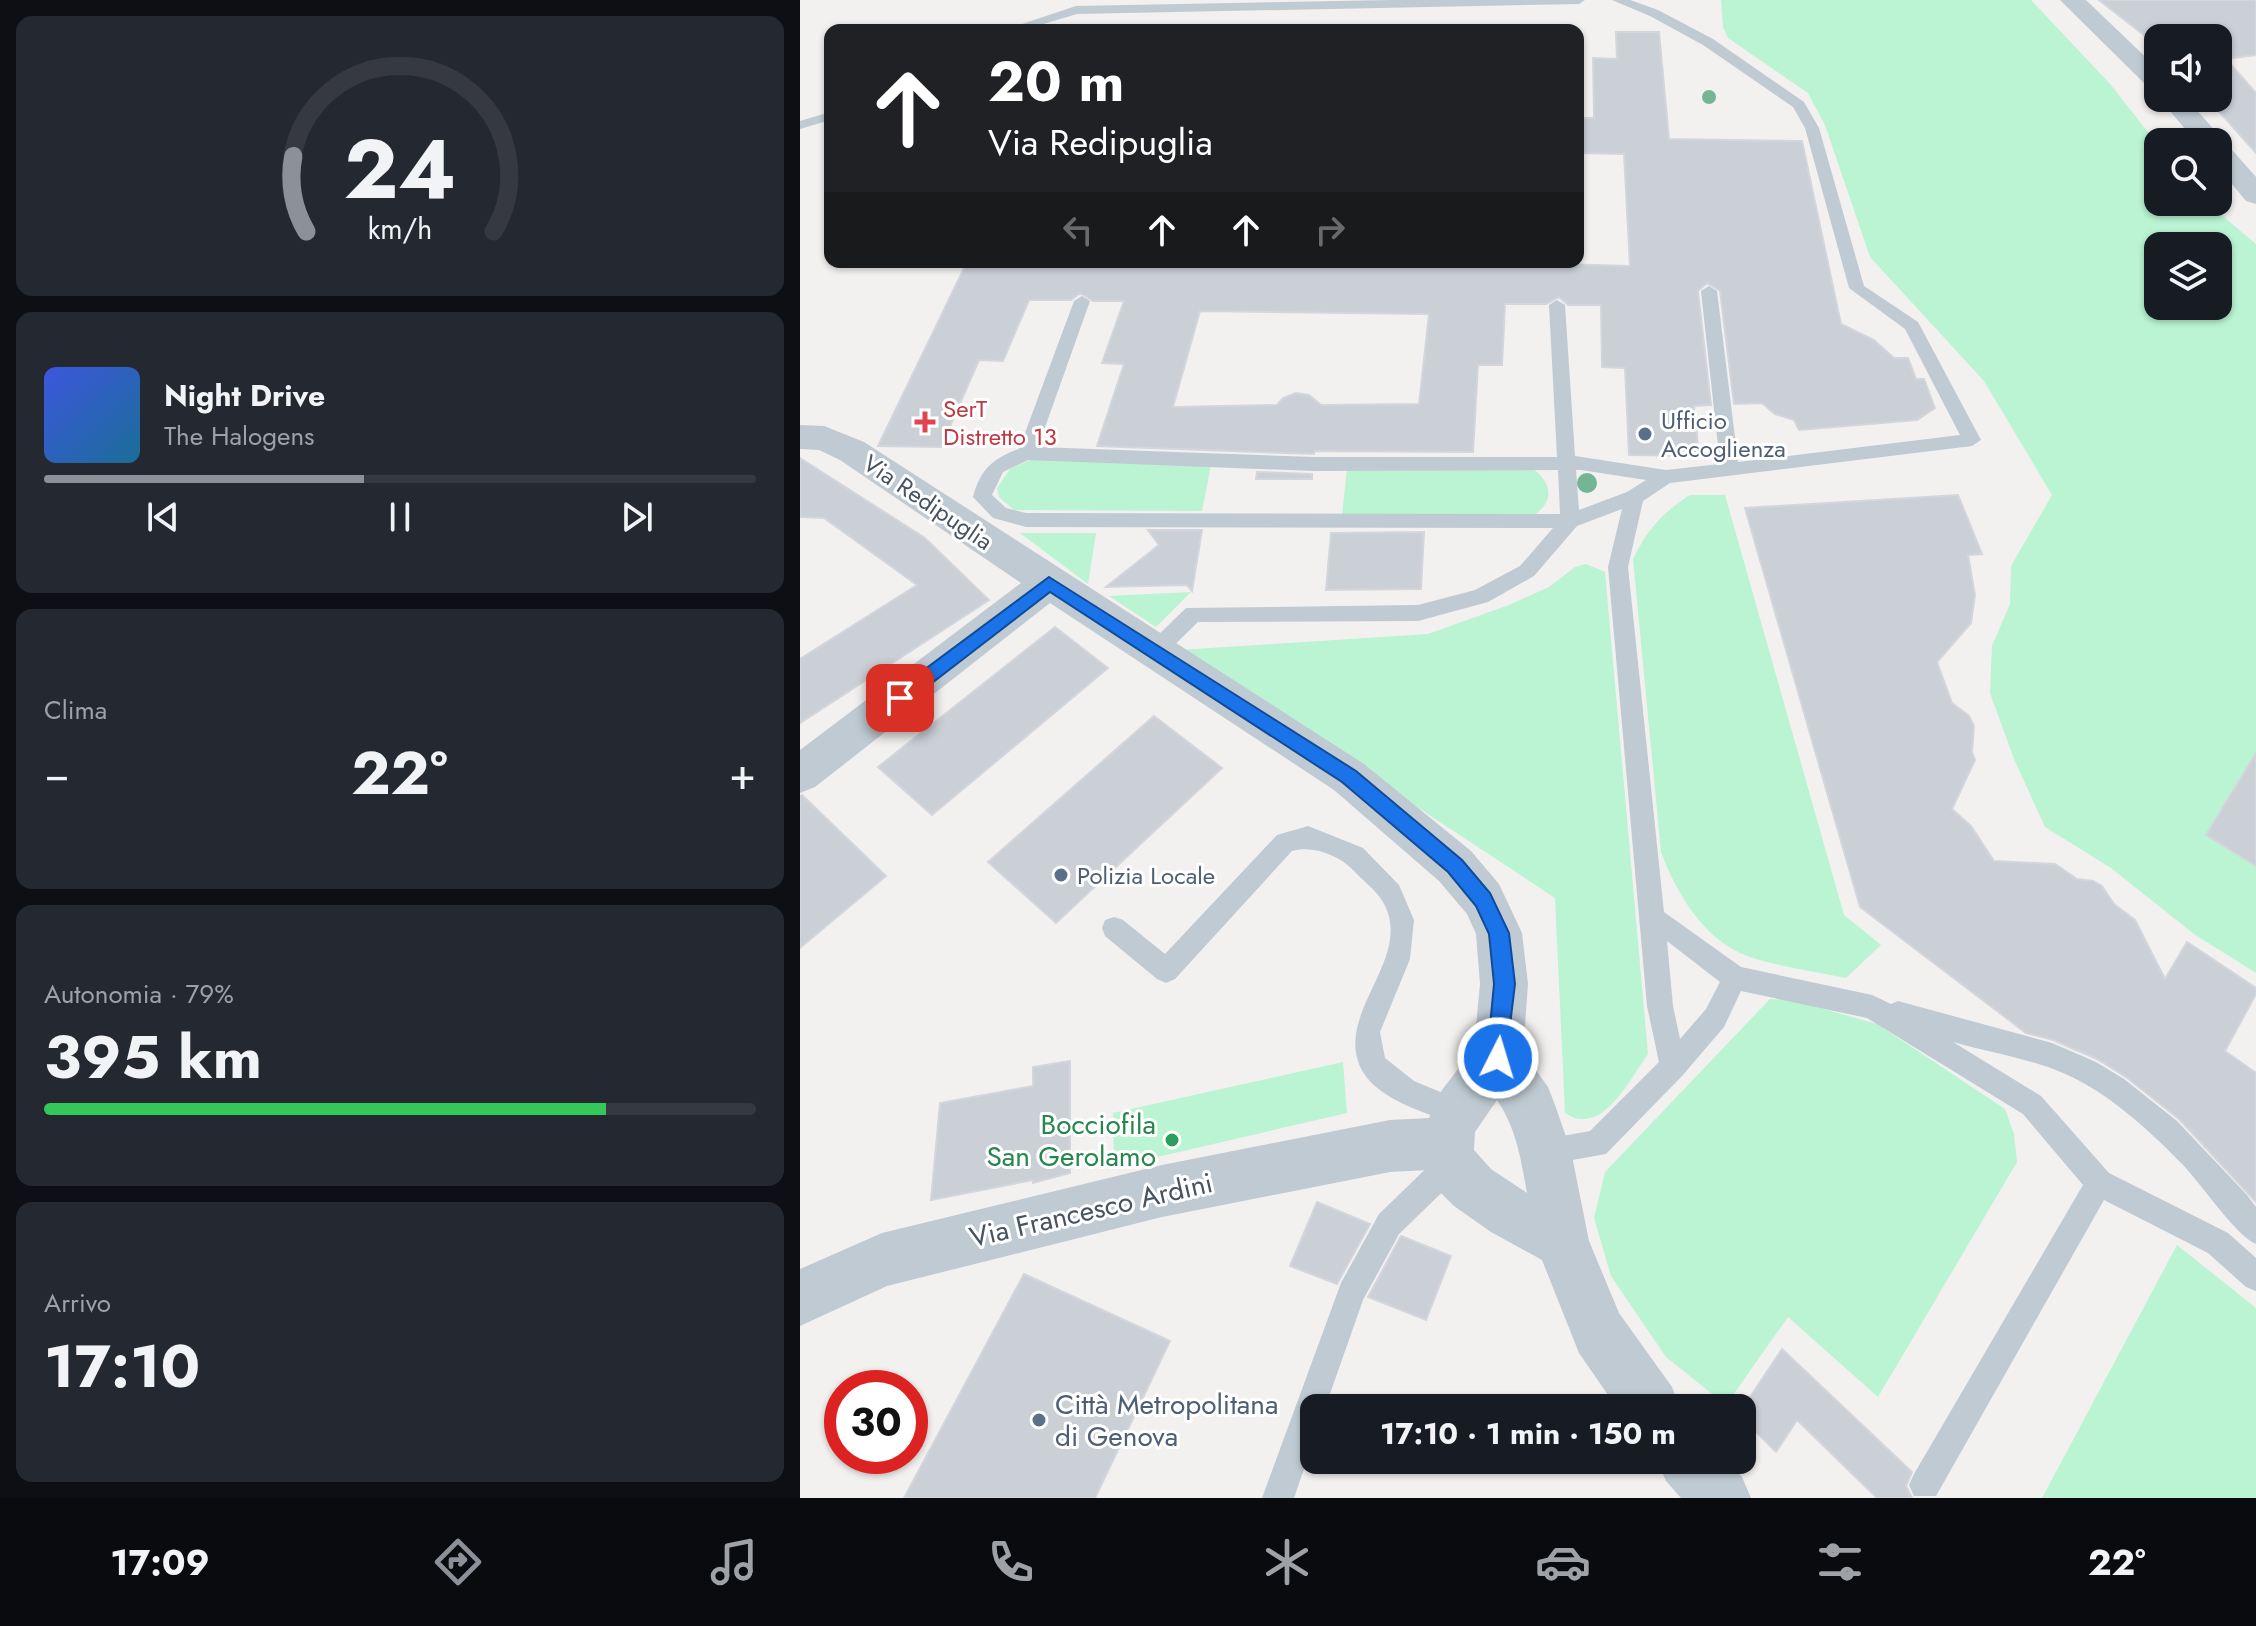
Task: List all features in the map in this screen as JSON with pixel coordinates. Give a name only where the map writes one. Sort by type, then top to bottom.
[{"type":"street","points":[[2072,0],[2144,69]]},
{"type":"street","points":[[2184,112],[2199,128]]},
{"type":"street","points":[[2232,167],[2256,195]]},
{"type":"street","name":"Via Redipuglia","points":[[800,437],[824,438],[852,451],[1349,777],[1455,866],[1483,899],[1499,933],[1504,984],[1498,1058]]},
{"type":"street","points":[[800,774],[1049,583]]},
{"type":"street","points":[[1562,1241],[1500,1207],[1469,1185],[1451,1140],[1498,1058],[1530,1105],[1545,1151],[1562,1241],[1599,1333],[1641,1394]]},
{"type":"street","name":"Via Francesco Ardini","points":[[800,1298],[882,1260],[1162,1191],[1390,1146],[1451,1140]]},
{"type":"lane","points":[[1030,24],[1076,10],[1579,0]]},
{"type":"lane","points":[[1618,0],[1654,13],[1708,42],[1799,105],[1812,128],[1857,288],[1912,326],[1972,440],[1666,477],[1565,463],[1314,464],[1027,453],[1003,461],[986,478],[982,497],[1000,513],[1026,520],[1570,521],[1634,497],[1666,477]]},
{"type":"lane","points":[[800,125],[824,118]]},
{"type":"lane","points":[[1709,291],[1730,468]]},
{"type":"lane","points":[[1027,453],[1082,301]]},
{"type":"lane","points":[[1155,651],[1193,614],[1418,613],[1481,596],[1527,571],[1570,521],[1557,305]]},
{"type":"lane","points":[[1634,497],[1618,567],[1660,1006],[1673,1067]]},
{"type":"lane","points":[[1114,928],[1166,971],[1285,842],[1308,836],[1355,856],[1391,893],[1402,920],[1398,959],[1367,1032],[1373,1065],[1405,1091],[1451,1140],[1389,1224],[1351,1293],[1278,1498]]},
{"type":"lane","points":[[1653,918],[1735,978],[1872,1007],[2059,1058],[2142,1108],[2222,1183],[2256,1230]]},
{"type":"lane","points":[[1545,1151],[1596,1144],[1673,1067],[1715,1018],[1735,978]]},
{"type":"lane","points":[[1872,1007],[2032,1105],[2099,1183],[2218,1243],[2256,1277]]},
{"type":"lane","points":[[1925,1485],[2099,1183]]},
{"type":"green space","points":[[1721,0],[2031,0],[2111,85],[2145,128],[2144,216],[2223,216],[2256,244],[2256,973],[2194,934],[2111,868],[2045,827],[2014,759],[1990,693],[1992,646],[2010,604],[2011,566],[2052,495],[1984,381],[1870,257],[1825,125],[1808,93],[1728,38],[1723,27]]},
{"type":"green space","points":[[1032,459],[1211,465],[1202,511],[1014,510],[999,497],[997,488],[1010,469]]},
{"type":"green space","points":[[1347,468],[1532,468],[1544,480],[1548,493],[1544,506],[1531,517],[1342,516]]},
{"type":"green space","points":[[1690,495],[1725,495],[1844,915],[1881,945],[1846,978],[1750,957],[1719,940],[1684,899],[1661,852],[1633,559],[1656,523]]},
{"type":"green space","points":[[1020,533],[1096,533],[1088,584]]},
{"type":"green space","points":[[1586,564],[1605,572],[1648,1054],[1613,1103],[1591,1118],[1578,1119],[1565,1113],[1555,898],[1179,650],[1428,634],[1509,605],[1549,587],[1575,567]]},
{"type":"green space","points":[[1191,592],[1156,627],[1109,596]]},
{"type":"green space","points":[[1770,999],[1792,1000],[1877,1024],[2005,1109],[2014,1134],[2017,1162],[1878,1397],[1788,1317],[1734,1394],[1712,1394],[1666,1357],[1611,1276],[1594,1218],[1605,1172]]},
{"type":"green space","name":"Bocciofila San Gerolamo","points":[[1343,1062],[1347,1113],[1114,1167],[1113,1113]]},
{"type":"green space","points":[[2177,1245],[2256,1308],[2256,1498],[2042,1498]]},
{"type":"building","points":[[2099,0],[2256,0],[2256,55],[2232,58],[2232,24],[2144,24],[2144,35]]},
{"type":"building","points":[[1616,32],[1659,32],[1669,139],[1802,141],[1841,324],[1874,340],[1894,358],[1908,358],[1916,379],[1924,379],[1935,408],[1917,420],[1799,430],[1794,420],[1775,414],[1762,403],[1734,404],[1720,291],[1707,283],[1698,291],[1711,405],[1694,406],[1699,456],[1629,455],[1625,368],[1602,367],[1601,305],[1568,305],[1559,297],[1546,304],[1505,304],[1502,365],[1478,365],[1473,452],[1315,451],[1314,454],[1097,446],[1124,364],[1102,363],[1124,301],[1093,301],[1080,293],[1071,300],[1029,300],[1003,361],[979,360],[941,447],[878,446],[964,268],[1630,266],[1624,154],[1584,153],[1584,118],[1594,118],[1593,58],[1617,59]],"holes":[[[1200,311],[1429,314],[1419,404],[1321,405],[1309,395],[1296,393],[1283,398],[1277,405],[1173,407]]]},
{"type":"building","points":[[2232,66],[2256,93],[2256,153],[2219,112],[2232,112]]},
{"type":"building","points":[[800,458],[925,538],[989,600],[800,723],[800,659],[917,585],[824,518],[800,517]]},
{"type":"building","points":[[1257,472],[1312,474],[1312,479],[1256,479]]},
{"type":"building","points":[[1958,495],[1982,554],[1968,555],[1975,595],[1971,623],[1937,662],[1952,703],[1969,716],[1974,726],[1972,752],[1975,760],[1952,809],[1971,826],[1994,861],[2055,864],[2077,879],[2102,886],[2114,904],[2135,920],[2165,979],[2187,942],[2256,988],[2256,994],[2225,1051],[2256,1073],[2256,1202],[2179,1119],[2126,1077],[2097,1059],[2053,1040],[2026,1033],[1860,907],[1745,508]]},
{"type":"building","points":[[1148,530],[1202,530],[1192,591],[1187,585],[1106,587],[1159,545]]},
{"type":"building","points":[[1424,532],[1421,589],[1326,590],[1331,533]]},
{"type":"building","points":[[1055,627],[1108,668],[932,815],[878,767]]},
{"type":"building","points":[[1154,716],[1222,768],[1056,923],[988,862]]},
{"type":"building","points":[[2256,753],[2256,866],[2206,835]]},
{"type":"building","points":[[800,796],[886,876],[800,948]]},
{"type":"building","points":[[1070,1061],[1070,1173],[1033,1183],[1033,1180],[931,1200],[940,1103],[1033,1086],[1033,1067]]},
{"type":"building","points":[[1317,1202],[1370,1224],[1337,1284],[1290,1266]]},
{"type":"building","points":[[1401,1236],[1451,1256],[1426,1320],[1368,1297]]},
{"type":"building","name":"Città Metropolitana di Genova","points":[[1024,1274],[1170,1341],[1095,1498],[904,1498],[917,1474],[928,1474],[928,1453]]},
{"type":"building","points":[[1782,1349],[1912,1472],[1906,1486],[1912,1498],[1877,1498],[1797,1420],[1776,1452],[1756,1432],[1756,1394],[1752,1394]]},
{"type":"place","name":"SerT Distretto 13","points":[[925,422]]},
{"type":"place","name":"Ufficio Accoglienza","points":[[1645,434]]},
{"type":"place","name":"Polizia Locale","points":[[1061,875]]},
{"type":"place","name":"Bocciofila San Gerolamo","points":[[1172,1140]]},
{"type":"place","name":"Città Metropolitana di Genova","points":[[1039,1420]]},
{"type":"route","points":[[900,698],[1049,583],[1349,777],[1455,866],[1483,899],[1499,933],[1504,984],[1498,1058]]}]
